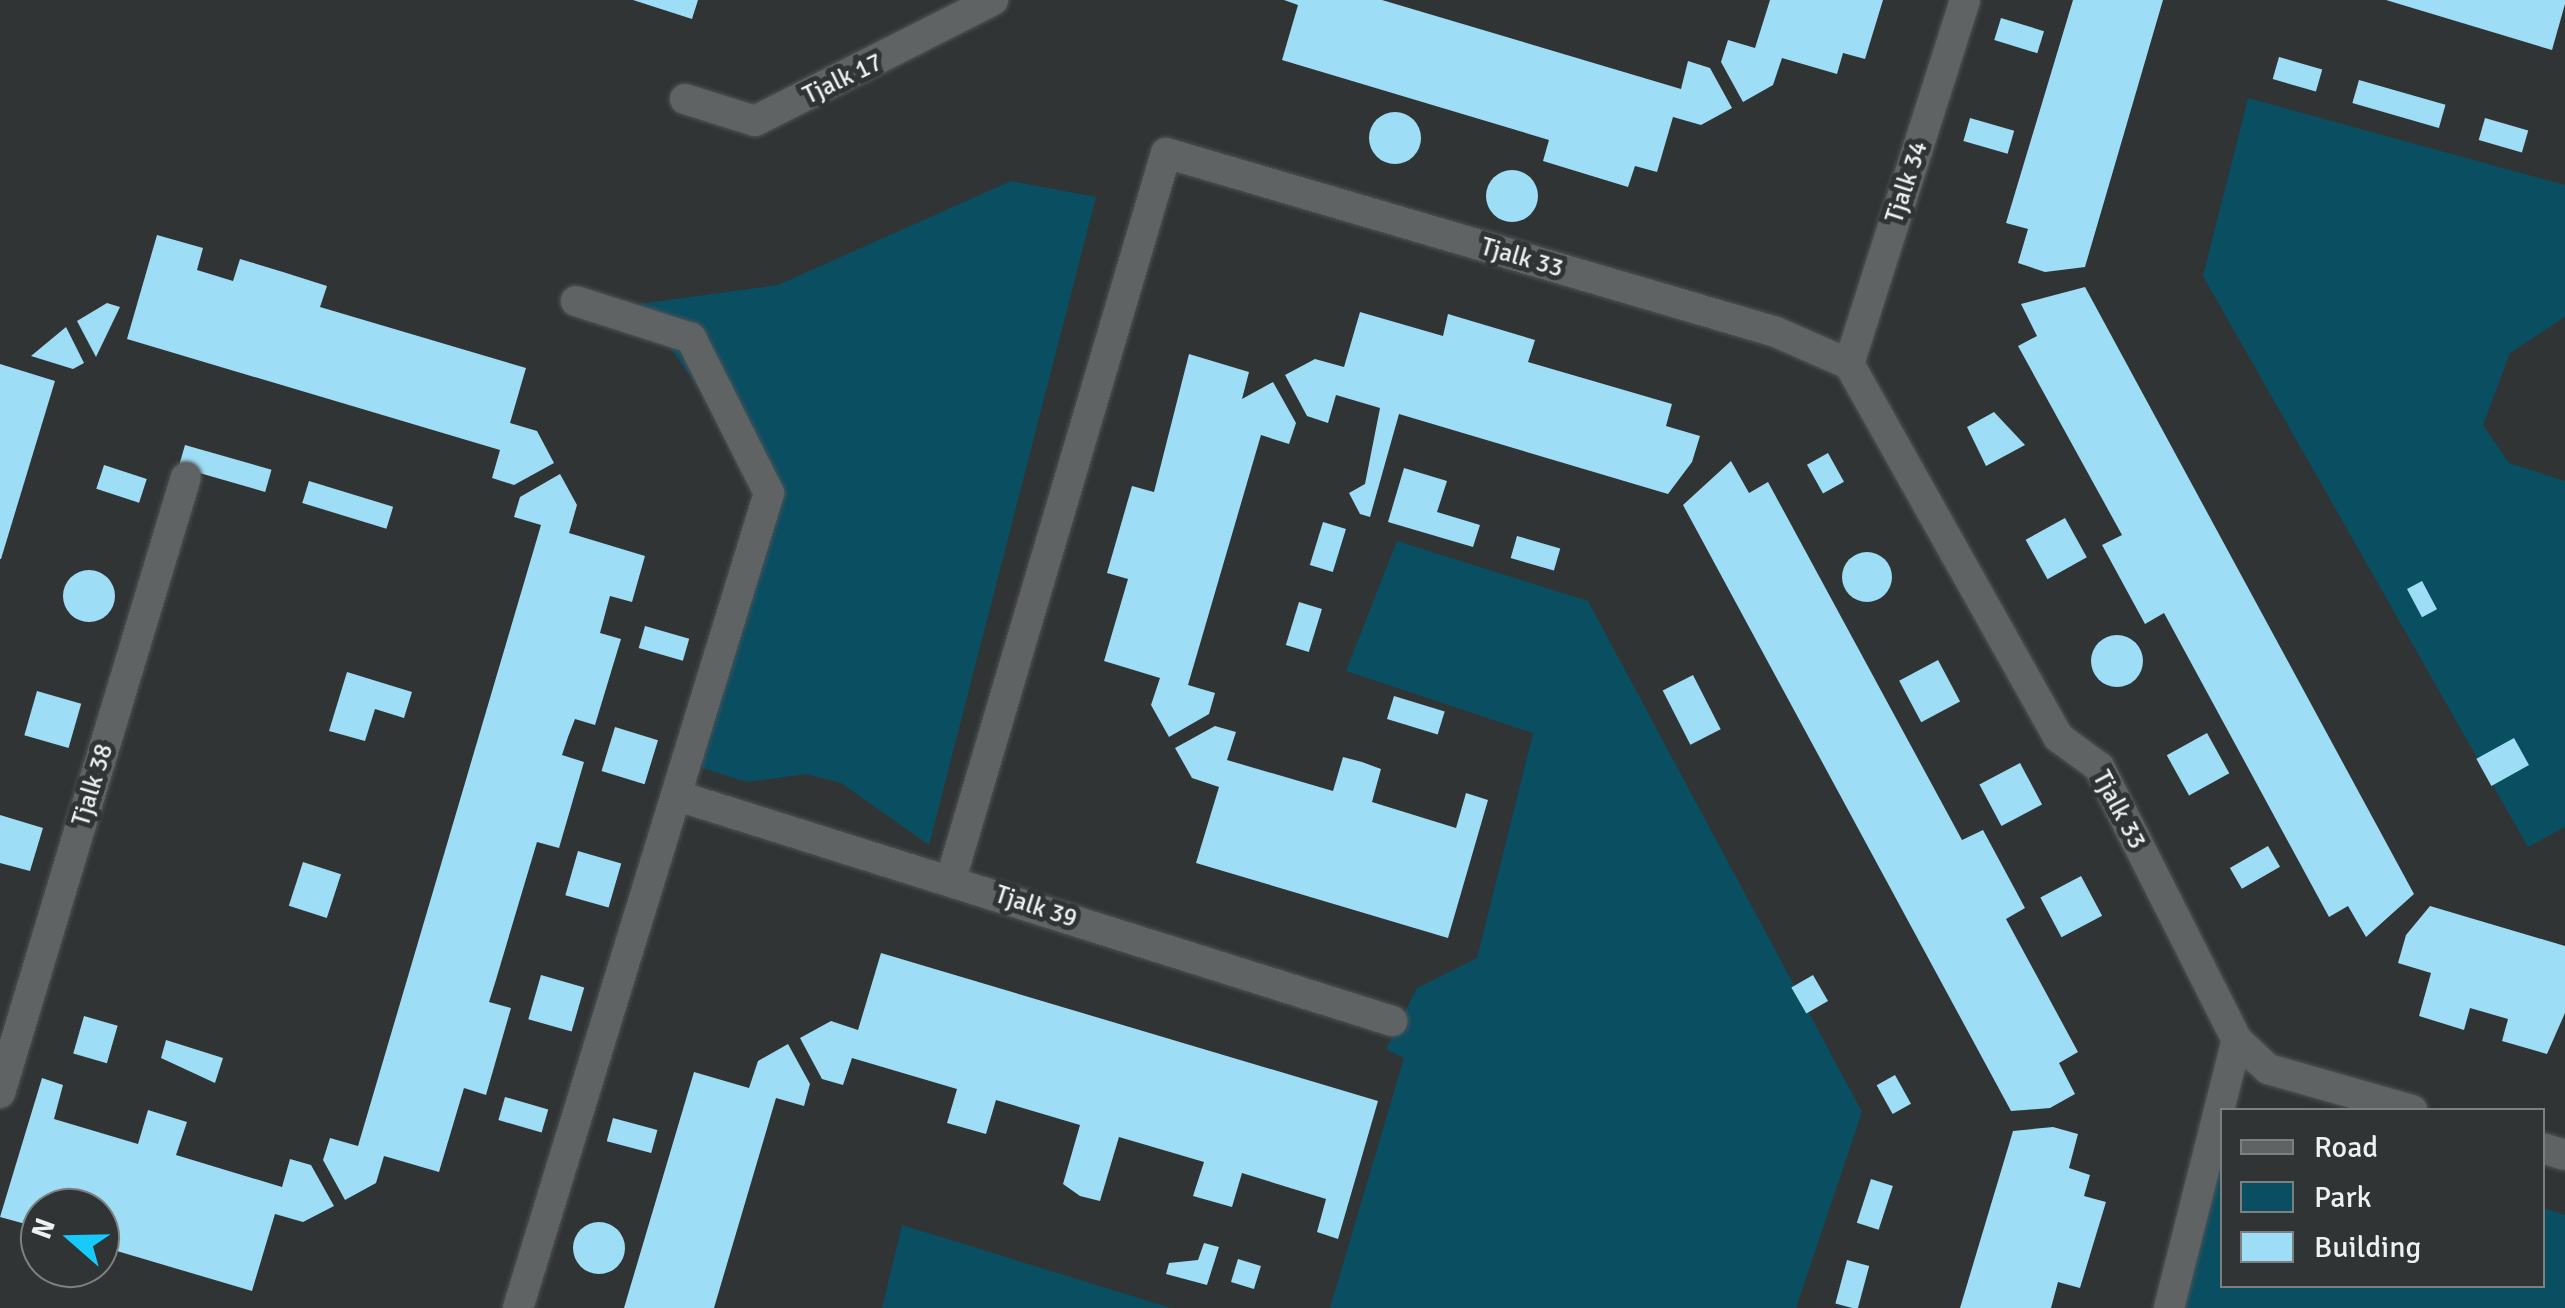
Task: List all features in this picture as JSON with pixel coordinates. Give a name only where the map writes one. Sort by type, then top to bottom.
[{"type":"street","name":"Tjalk 17","points":[[685,99],[755,121],[993,0]]},
{"type":"street","name":"Tjalk 34","points":[[1849,364],[1965,0]]},
{"type":"street","name":"Tjalk 33","points":[[951,880],[1166,153],[1776,332],[1849,364],[2058,736],[2099,767],[2237,1040],[2268,1069],[2405,1108]]},
{"type":"street","points":[[518,1308],[769,493],[692,338],[576,301]]},
{"type":"street","name":"Tjalk 38","points":[[0,1093],[186,476]]},
{"type":"street","name":"Tjalk 39","points":[[678,796],[1392,1021]]},
{"type":"street","points":[[2169,1308],[2237,1040]]},
{"type":"green space","points":[[2248,98],[2565,185],[2565,317],[2510,353],[2483,425],[2509,463],[2565,481],[2565,827],[2528,847],[2203,276]]},
{"type":"green space","points":[[1011,181],[1096,197],[929,845],[841,783],[807,774],[747,782],[702,768],[700,732],[769,487],[639,304],[778,285]]},
{"type":"green space","points":[[1397,541],[1588,601],[1862,1112],[1796,1308],[1330,1308],[1404,1058],[1386,1049],[1417,988],[1477,958],[1533,733],[1346,671]]},
{"type":"green space","points":[[2220,1150],[2220,1288],[2545,1288],[2545,1209],[2565,1215],[2565,1308],[2171,1308]]},
{"type":"green space","points":[[902,1225],[1171,1308],[882,1308]]},
{"type":"building","points":[[633,0],[698,0],[692,19]]},
{"type":"building","points":[[1284,0],[1382,0],[1681,89],[1688,61],[1710,68],[1732,108],[1701,125],[1673,117],[1657,172],[1635,166],[1628,187],[1543,161],[1549,140],[1282,60],[1298,5]]},
{"type":"building","points":[[1770,0],[1883,0],[1865,59],[1843,53],[1837,74],[1782,58],[1773,85],[1743,102],[1721,62],[1728,40],[1755,48]]},
{"type":"building","points":[[2073,0],[2163,0],[2085,267],[2045,272],[2018,263],[2028,229],[2006,223]]},
{"type":"building","points":[[2386,0],[2565,0],[2565,4],[2552,50]]},
{"type":"building","points":[[2001,18],[2044,31],[2037,53],[1994,40]]},
{"type":"building","points":[[2279,57],[2322,69],[2316,92],[2273,79]]},
{"type":"building","points":[[2359,80],[2446,105],[2439,128],[2352,103]]},
{"type":"building","points":[[1395,112],[1413,120],[1421,138],[1413,156],[1395,164],[1377,156],[1369,138],[1377,120]]},
{"type":"building","points":[[1970,118],[2014,131],[2008,154],[1963,141]]},
{"type":"building","points":[[2485,118],[2528,130],[2522,153],[2479,140]]},
{"type":"building","points":[[1512,170],[1530,178],[1538,196],[1530,214],[1512,222],[1494,214],[1486,196],[1494,178]]},
{"type":"building","points":[[157,235],[203,248],[197,270],[233,281],[240,259],[327,286],[320,307],[526,368],[510,423],[537,431],[554,463],[514,485],[492,478],[500,450],[127,339]]},
{"type":"building","points":[[2085,287],[2414,894],[2366,937],[2348,906],[2329,917],[2164,613],[2145,624],[2102,545],[2122,535],[2018,346],[2037,336],[2021,304]]},
{"type":"building","points":[[107,303],[120,307],[96,357],[77,321]]},
{"type":"building","points":[[1360,312],[1443,336],[1448,314],[1535,340],[1528,362],[1672,404],[1666,426],[1700,436],[1692,462],[1668,494],[1399,414],[1370,517],[1360,514],[1349,493],[1365,484],[1380,408],[1336,395],[1328,423],[1307,416],[1285,375],[1315,359],[1344,367]]},
{"type":"building","points":[[66,327],[84,363],[73,369],[31,356]]},
{"type":"building","points":[[1189,354],[1249,372],[1242,399],[1273,382],[1296,423],[1289,444],[1261,435],[1188,685],[1215,693],[1209,714],[1169,737],[1151,705],[1160,678],[1104,661],[1128,579],[1107,573],[1132,486],[1154,492]]},
{"type":"building","points":[[0,364],[55,381],[1,559],[0,559]]},
{"type":"building","points":[[1994,412],[2025,445],[1986,466],[1967,427]]},
{"type":"building","points":[[185,445],[272,470],[265,492],[179,467]]},
{"type":"building","points":[[1828,453],[1844,482],[1823,493],[1807,465]]},
{"type":"building","points":[[1731,461],[1749,493],[1768,482],[1962,840],[1983,830],[2025,908],[2006,919],[2078,1052],[2059,1063],[2075,1094],[2050,1108],[2011,1111],[1683,505]]},
{"type":"building","points":[[104,465],[147,479],[139,503],[96,489]]},
{"type":"building","points":[[1404,468],[1447,481],[1437,512],[1480,525],[1473,547],[1388,522]]},
{"type":"building","points":[[560,474],[577,505],[569,533],[645,556],[632,602],[610,596],[600,633],[621,639],[595,725],[575,719],[562,755],[584,762],[559,848],[537,842],[489,1002],[511,1008],[486,1095],[464,1088],[439,1172],[384,1156],[376,1183],[345,1200],[323,1160],[330,1138],[358,1146],[541,525],[514,517],[520,497]]},
{"type":"building","points":[[309,481],[393,507],[386,529],[302,503]]},
{"type":"building","points":[[2065,518],[2087,557],[2047,579],[2026,540]]},
{"type":"building","points":[[1323,522],[1346,529],[1333,572],[1310,565]]},
{"type":"building","points":[[1517,536],[1560,548],[1554,571],[1511,558]]},
{"type":"building","points":[[1857,553],[1877,553],[1891,567],[1891,587],[1877,601],[1857,601],[1843,587],[1843,567]]},
{"type":"building","points":[[89,570],[107,578],[115,596],[107,614],[89,622],[71,614],[63,596],[71,578]]},
{"type":"building","points":[[2422,581],[2437,609],[2422,617],[2407,589]]},
{"type":"building","points":[[1299,602],[1322,609],[1309,652],[1286,645]]},
{"type":"building","points":[[645,626],[689,639],[683,661],[639,648]]},
{"type":"building","points":[[2117,635],[2135,643],[2143,661],[2135,679],[2117,687],[2099,679],[2091,661],[2099,643]]},
{"type":"building","points":[[1938,660],[1960,701],[1921,722],[1899,681]]},
{"type":"building","points":[[347,672],[412,692],[404,718],[375,709],[365,741],[329,731]]},
{"type":"building","points":[[1693,675],[1721,729],[1690,745],[1663,690]]},
{"type":"building","points":[[37,691],[81,704],[69,748],[24,735]]},
{"type":"building","points":[[1394,696],[1445,711],[1438,734],[1387,719]]},
{"type":"building","points":[[1215,726],[1236,732],[1227,760],[1333,791],[1343,757],[1362,762],[1381,769],[1372,802],[1456,828],[1466,793],[1488,800],[1448,938],[1196,863],[1219,787],[1192,778],[1175,748]]},
{"type":"building","points":[[615,727],[658,740],[645,784],[602,771]]},
{"type":"building","points":[[2207,733],[2229,773],[2189,796],[2167,755]]},
{"type":"building","points":[[2514,738],[2529,765],[2491,786],[2476,759]]},
{"type":"building","points":[[2020,763],[2042,804],[2001,826],[1979,785]]},
{"type":"building","points":[[0,815],[43,828],[30,871],[0,863]]},
{"type":"building","points":[[2268,846],[2280,867],[2242,889],[2230,868]]},
{"type":"building","points":[[578,851],[621,863],[609,908],[565,895]]},
{"type":"building","points":[[303,862],[341,874],[327,918],[289,906]]},
{"type":"building","points":[[2081,876],[2102,916],[2062,937],[2040,898]]},
{"type":"building","points":[[2430,906],[2565,946],[2565,1013],[2547,1054],[2502,1041],[2508,1019],[2470,1008],[2464,1030],[2419,1016],[2431,973],[2398,963],[2406,935]]},
{"type":"building","points":[[881,953],[1378,1101],[1338,1239],[1317,1232],[1326,1199],[1242,1173],[1232,1207],[1193,1196],[1204,1162],[1119,1137],[1100,1201],[1080,1196],[1063,1184],[1080,1125],[996,1100],[986,1134],[947,1123],[957,1089],[852,1058],[843,1085],[822,1079],[800,1038],[831,1021],[858,1030]]},
{"type":"building","points":[[541,975],[584,987],[572,1032],[528,1019]]},
{"type":"building","points":[[1813,975],[1828,1001],[1806,1013],[1791,988]]},
{"type":"building","points":[[84,1016],[118,1026],[107,1063],[73,1053]]},
{"type":"building","points":[[166,1040],[223,1058],[215,1083],[161,1058]]},
{"type":"building","points":[[788,1044],[810,1084],[804,1106],[776,1098],[714,1308],[624,1308],[694,1072],[749,1088],[758,1061]]},
{"type":"building","points":[[1895,1075],[1911,1104],[1893,1114],[1877,1085]]},
{"type":"building","points":[[42,1078],[63,1085],[54,1119],[138,1144],[148,1110],[187,1122],[176,1155],[282,1187],[290,1159],[311,1165],[334,1206],[303,1222],[275,1214],[252,1291],[120,1252],[120,1188],[20,1188],[20,1222],[0,1217]]},
{"type":"building","points":[[505,1097],[548,1109],[542,1132],[498,1120]]},
{"type":"building","points":[[613,1118],[657,1130],[651,1153],[607,1141]]},
{"type":"building","points":[[2053,1127],[2078,1134],[2069,1168],[2090,1175],[2084,1196],[2106,1202],[2080,1288],[2058,1282],[2051,1308],[1960,1308],[2013,1131]]},
{"type":"building","points":[[1871,1179],[1893,1186],[1879,1230],[1857,1223]]},
{"type":"building","points":[[599,1222],[617,1230],[625,1248],[617,1266],[599,1274],[581,1266],[573,1248],[581,1230]]},
{"type":"building","points":[[1204,1243],[1219,1247],[1207,1285],[1166,1274],[1169,1263],[1198,1260]]},
{"type":"building","points":[[1238,1259],[1261,1266],[1254,1289],[1231,1282]]},
{"type":"building","points":[[1847,1260],[1869,1266],[1858,1308],[1835,1303]]}]
